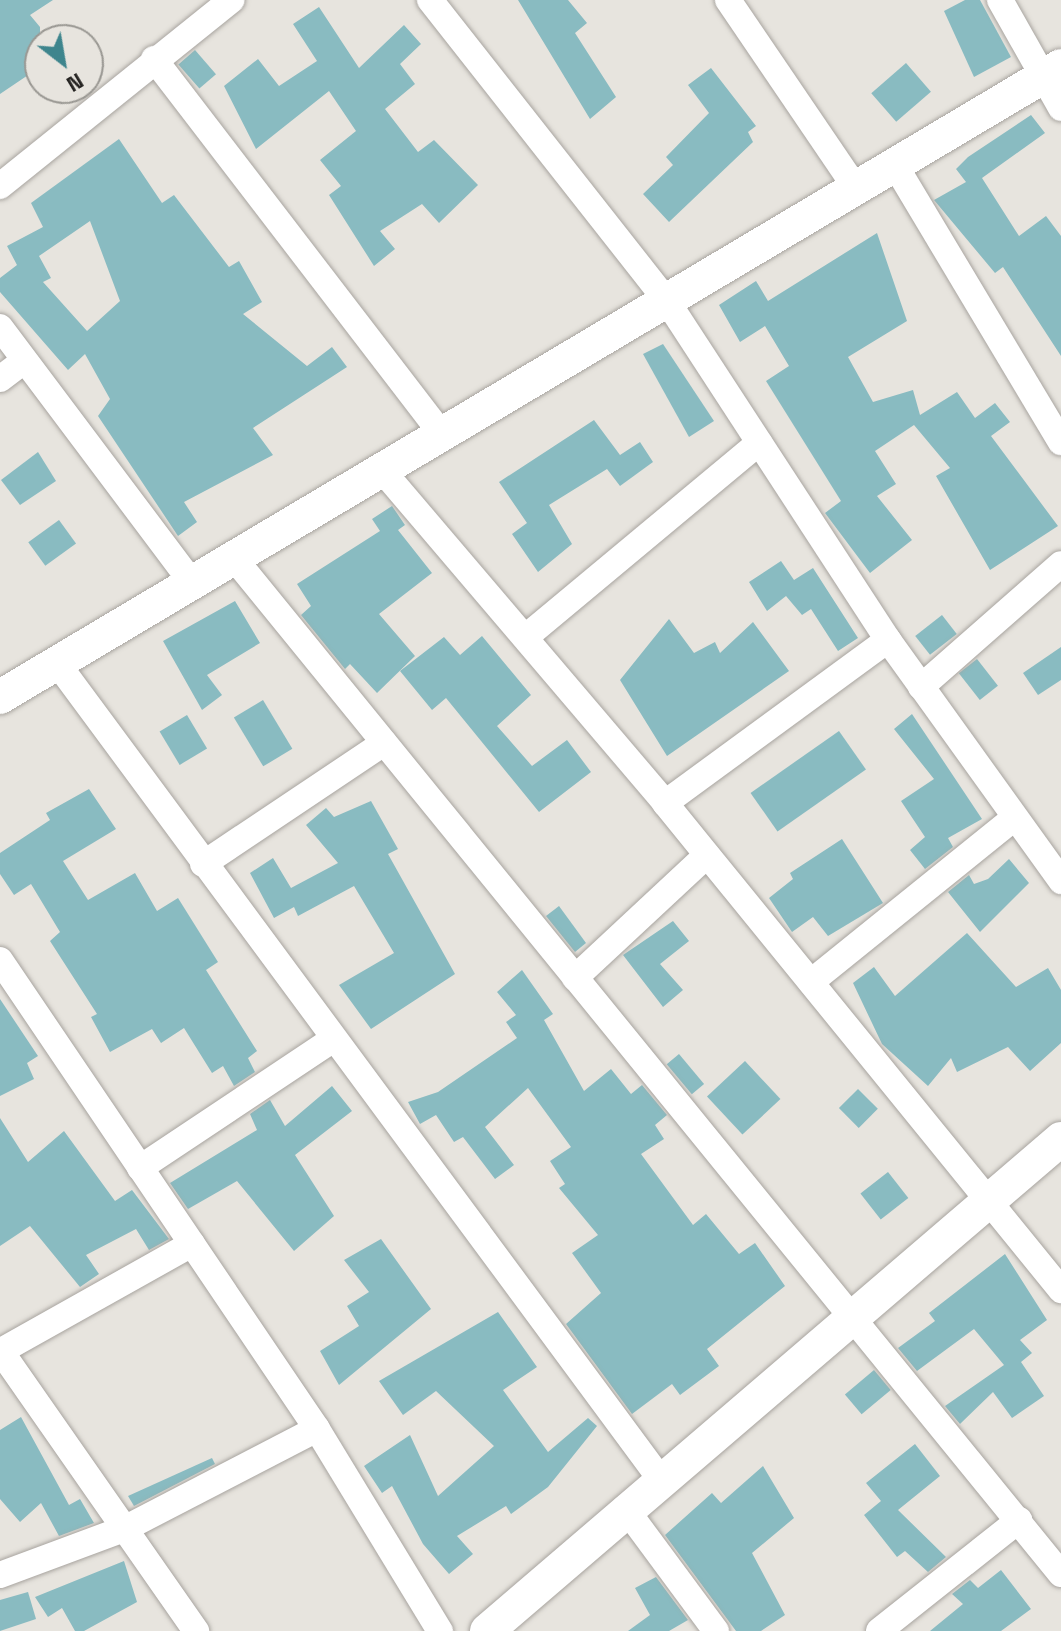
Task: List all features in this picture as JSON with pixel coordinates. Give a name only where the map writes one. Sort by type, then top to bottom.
[{"type":"street","points":[[0,186],[231,0]]},
{"type":"street","points":[[430,0],[667,301],[888,640],[1061,881]]},
{"type":"street","points":[[728,0],[856,188]]},
{"type":"street","points":[[1000,0],[1052,72],[1061,108]]},
{"type":"street","points":[[154,59],[442,434]]},
{"type":"street","points":[[0,697],[1052,72]]},
{"type":"street","points":[[895,165],[1061,442]]},
{"type":"street","points":[[0,327],[192,583]]},
{"type":"street","points":[[0,379],[24,361]]},
{"type":"street","points":[[527,636],[759,443]]},
{"type":"street","points":[[382,470],[527,636],[1061,1290]]},
{"type":"street","points":[[234,558],[1061,1574]]},
{"type":"street","points":[[921,687],[1061,564]]},
{"type":"street","points":[[665,803],[888,640]]},
{"type":"street","points":[[57,663],[332,1040],[661,1480]]},
{"type":"street","points":[[203,864],[384,743]]},
{"type":"street","points":[[811,982],[1014,818]]},
{"type":"street","points":[[575,978],[707,855]]},
{"type":"street","points":[[4,973],[317,1429],[440,1631]]},
{"type":"street","points":[[140,1168],[332,1040]]},
{"type":"street","points":[[487,1631],[851,1313],[1061,1139]]},
{"type":"street","points":[[192,1244],[0,1350],[196,1631]]},
{"type":"street","points":[[0,1575],[124,1529],[317,1429]]},
{"type":"street","points":[[625,1508],[716,1631]]},
{"type":"street","points":[[879,1631],[1019,1520]]},
{"type":"building","points":[[0,0],[53,0],[30,15],[38,24],[24,24],[24,78],[0,94]]},
{"type":"building","points":[[518,0],[568,0],[587,23],[575,33],[616,97],[590,119]]},
{"type":"building","points":[[965,0],[980,0],[1011,57],[974,77],[944,11]]},
{"type":"building","points":[[319,7],[359,68],[404,25],[421,44],[400,64],[415,84],[385,109],[418,152],[434,140],[478,185],[439,223],[422,204],[380,231],[395,249],[374,266],[329,195],[341,186],[320,160],[356,131],[329,91],[256,149],[224,86],[258,59],[279,86],[317,61],[293,24]]},
{"type":"building","points":[[195,50],[216,74],[199,89],[178,64]]},
{"type":"building","points":[[906,63],[931,92],[896,122],[871,93]]},
{"type":"building","points":[[711,68],[756,126],[748,132],[753,142],[669,222],[643,194],[673,165],[666,157],[709,113],[688,85]]},
{"type":"building","points":[[1031,115],[1045,133],[982,178],[1019,236],[1046,216],[1061,236],[1061,356],[1003,267],[995,273],[934,200],[966,182],[956,169],[968,157]]},
{"type":"building","points":[[119,139],[162,203],[174,195],[229,267],[239,261],[262,302],[243,314],[307,366],[332,347],[347,367],[253,428],[273,455],[184,502],[197,522],[178,536],[98,416],[110,399],[85,354],[68,370],[0,292],[0,278],[17,265],[7,246],[43,227],[31,203]],"holes":[[[90,221],[120,301],[87,331],[43,282],[51,278],[39,256]]]},
{"type":"building","points":[[877,233],[907,321],[848,357],[873,402],[913,390],[920,415],[957,392],[975,418],[995,403],[1010,422],[991,436],[1058,526],[990,570],[936,476],[950,468],[914,425],[875,451],[896,484],[877,496],[912,540],[870,573],[825,513],[841,501],[766,381],[789,366],[765,326],[740,342],[719,305],[756,281],[768,301]]},
{"type":"building","points":[[663,344],[714,421],[689,437],[643,354]]},
{"type":"building","points":[[594,420],[620,455],[640,442],[653,462],[620,486],[607,469],[549,505],[572,544],[538,572],[512,534],[527,523],[499,482]]},
{"type":"building","points":[[38,452],[56,481],[20,505],[1,480]]},
{"type":"building","points":[[392,506],[405,525],[398,530],[432,573],[379,614],[415,656],[377,693],[350,664],[345,669],[301,615],[311,606],[297,584],[380,531],[372,519]]},
{"type":"building","points":[[59,520],[76,543],[45,566],[28,542]]},
{"type":"building","points":[[781,561],[794,580],[813,568],[858,638],[838,651],[811,609],[802,615],[786,596],[767,611],[749,582]]},
{"type":"building","points":[[235,601],[260,643],[207,675],[222,695],[202,710],[163,641]]},
{"type":"building","points":[[942,615],[957,634],[930,655],[915,636]]},
{"type":"building","points":[[669,619],[694,653],[715,642],[720,653],[753,622],[789,671],[667,756],[620,680]]},
{"type":"building","points":[[482,636],[531,695],[497,726],[532,766],[567,740],[591,772],[539,812],[446,698],[432,710],[400,671],[444,637],[460,655]]},
{"type":"building","points":[[1061,647],[1061,680],[1038,695],[1023,673]]},
{"type":"building","points":[[977,659],[998,686],[980,700],[959,673]]},
{"type":"building","points":[[263,700],[292,749],[263,766],[234,718]]},
{"type":"building","points":[[912,714],[982,819],[948,838],[953,847],[925,869],[910,850],[925,837],[901,801],[934,779],[894,729]]},
{"type":"building","points":[[187,715],[207,748],[180,765],[160,731]]},
{"type":"building","points":[[839,731],[866,770],[777,831],[751,793]]},
{"type":"building","points":[[89,789],[116,829],[63,861],[88,900],[135,873],[157,911],[178,898],[218,962],[206,970],[257,1051],[248,1058],[255,1072],[234,1086],[223,1066],[212,1073],[184,1028],[161,1043],[152,1029],[110,1052],[91,1017],[97,1014],[50,941],[60,932],[31,884],[14,895],[0,874],[0,853],[50,820],[46,813]]},
{"type":"building","points":[[371,801],[398,849],[388,854],[455,974],[371,1029],[339,985],[394,953],[354,886],[298,916],[294,907],[274,918],[250,873],[273,858],[291,888],[338,863],[306,825],[326,808],[334,817]]},
{"type":"building","points":[[842,839],[883,903],[828,936],[813,917],[792,932],[769,898],[793,879],[790,873]]},
{"type":"building","points":[[1009,859],[1029,883],[980,932],[948,892],[969,875],[974,884],[988,879]]},
{"type":"building","points":[[559,906],[586,943],[575,952],[546,916]]},
{"type":"building","points":[[673,921],[689,941],[660,964],[683,990],[663,1007],[623,955]]},
{"type":"building","points":[[967,933],[1016,987],[1048,968],[1061,990],[1061,1043],[1030,1071],[1008,1047],[957,1072],[951,1058],[928,1086],[882,1044],[853,983],[874,967],[895,996]]},
{"type":"building","points":[[522,970],[553,1014],[544,1020],[584,1091],[611,1069],[631,1094],[642,1085],[667,1115],[655,1125],[664,1139],[641,1154],[693,1225],[706,1214],[739,1254],[755,1243],[785,1286],[707,1349],[719,1366],[680,1395],[672,1384],[632,1414],[566,1324],[601,1293],[572,1253],[598,1235],[559,1188],[565,1184],[550,1161],[571,1147],[528,1088],[485,1127],[514,1165],[495,1179],[463,1137],[454,1142],[436,1115],[420,1124],[408,1102],[438,1092],[517,1038],[506,1022],[516,1015],[497,992]]},
{"type":"building","points":[[0,999],[38,1056],[27,1063],[34,1079],[0,1096]]},
{"type":"building","points":[[679,1054],[704,1084],[692,1094],[667,1064]]},
{"type":"building","points":[[745,1061],[780,1099],[742,1134],[707,1096]]},
{"type":"building","points":[[332,1086],[352,1111],[295,1155],[334,1216],[294,1251],[237,1181],[188,1209],[170,1183],[257,1130],[250,1114],[270,1100],[285,1126]]},
{"type":"building","points":[[858,1089],[878,1109],[859,1128],[839,1108]]},
{"type":"building","points":[[0,1118],[28,1162],[64,1131],[115,1201],[132,1190],[169,1239],[149,1250],[136,1229],[86,1255],[99,1274],[80,1287],[30,1226],[0,1246]]},
{"type":"building","points":[[888,1172],[908,1198],[881,1220],[860,1194]]},
{"type":"building","points":[[381,1239],[431,1309],[339,1385],[320,1351],[359,1326],[347,1306],[369,1292],[344,1260]]},
{"type":"building","points":[[1005,1254],[1047,1320],[1020,1340],[1032,1353],[1021,1362],[1044,1396],[1012,1418],[993,1392],[960,1424],[945,1406],[1004,1365],[974,1329],[917,1371],[898,1348],[935,1321],[929,1313]]},
{"type":"building","points":[[498,1312],[537,1367],[503,1390],[548,1452],[588,1418],[597,1426],[548,1487],[511,1514],[506,1506],[457,1536],[473,1554],[449,1574],[423,1544],[392,1486],[382,1493],[364,1466],[410,1435],[438,1496],[494,1446],[436,1391],[403,1415],[379,1381]]},
{"type":"building","points":[[874,1370],[891,1390],[862,1414],[845,1394]]},
{"type":"building","points":[[21,1417],[69,1505],[80,1499],[94,1523],[59,1536],[41,1503],[20,1522],[0,1499],[0,1430]]},
{"type":"building","points":[[915,1444],[940,1476],[898,1510],[946,1557],[928,1572],[905,1551],[897,1557],[864,1515],[881,1501],[866,1483]]},
{"type":"building","points":[[212,1458],[215,1464],[134,1506],[128,1496]]},
{"type":"building","points":[[763,1466],[794,1518],[752,1553],[785,1615],[761,1631],[736,1631],[665,1535],[712,1493],[721,1503]]},
{"type":"building","points":[[124,1561],[137,1602],[84,1631],[75,1631],[62,1608],[48,1617],[35,1597]]},
{"type":"building","points":[[1001,1570],[1031,1609],[1001,1631],[930,1631],[963,1604],[952,1594],[970,1580],[978,1588]]},
{"type":"building","points":[[656,1577],[688,1620],[669,1631],[628,1631],[650,1615],[635,1588]]},
{"type":"building","points":[[28,1592],[36,1619],[0,1631],[0,1600]]}]
